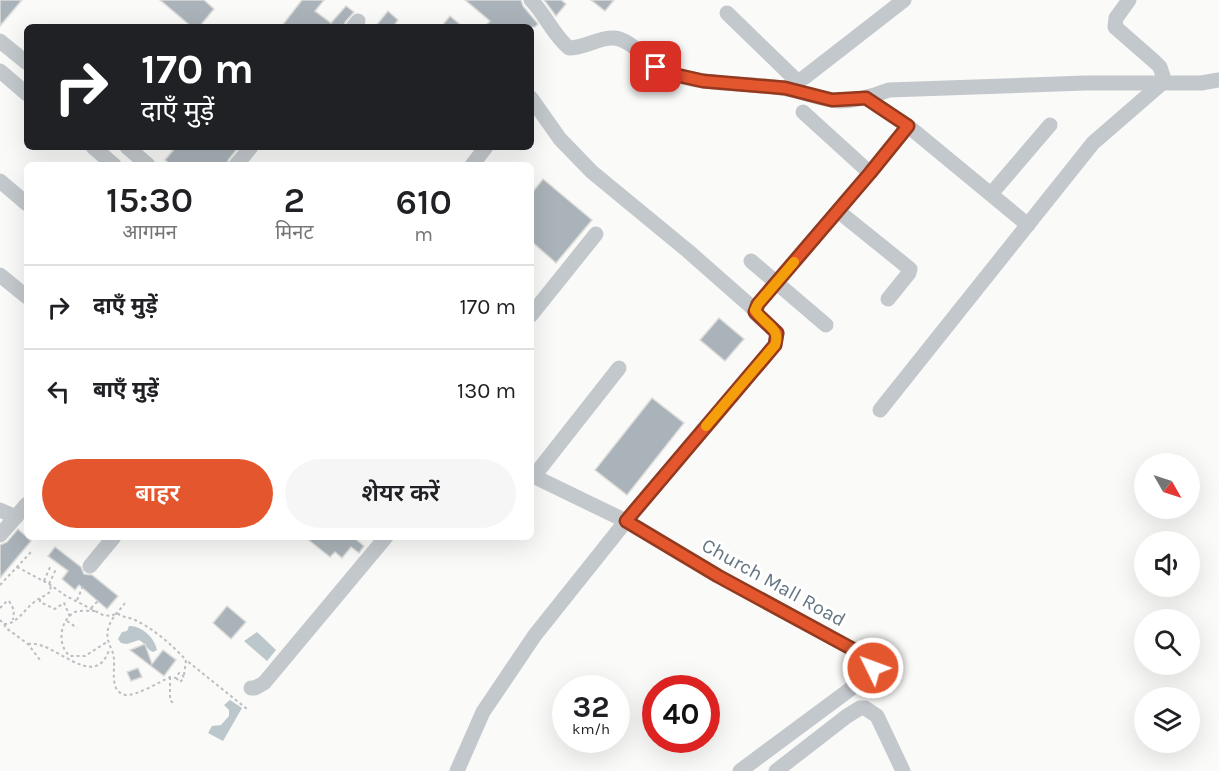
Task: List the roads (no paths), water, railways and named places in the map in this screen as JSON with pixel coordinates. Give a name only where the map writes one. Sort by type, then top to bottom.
[{"type":"street","points":[[531,0],[569,48],[617,38],[627,43],[656,67],[672,74],[703,81],[791,85],[832,100],[866,98],[889,90],[1085,83],[1201,83],[1219,80]]},
{"type":"street","points":[[791,85],[904,0]]},
{"type":"street","points":[[880,410],[1093,143],[1161,84],[1164,79],[1160,68],[1115,27],[1116,18],[1129,0]]},
{"type":"street","points":[[727,13],[791,85]]},
{"type":"street","points":[[0,41],[24,61]]},
{"type":"street","points":[[0,71],[24,91]]},
{"type":"street","points":[[866,98],[908,126],[1028,225]]},
{"type":"street","points":[[457,771],[491,698],[535,635],[626,521],[777,340],[776,331],[755,310],[592,171],[560,139],[534,103]]},
{"type":"street","points":[[803,112],[870,173]]},
{"type":"street","points":[[991,194],[1050,125]]},
{"type":"street","points":[[755,310],[908,126]]},
{"type":"street","points":[[97,150],[111,162]]},
{"type":"street","points":[[130,150],[144,162]]},
{"type":"street","points":[[238,162],[248,150]]},
{"type":"street","points":[[474,162],[484,150]]},
{"type":"street","points":[[0,181],[24,201]]},
{"type":"street","points":[[838,211],[910,269],[888,299]]},
{"type":"street","points":[[534,311],[596,234]]},
{"type":"street","points":[[751,261],[825,324]]},
{"type":"street","points":[[0,275],[24,295]]},
{"type":"street","points":[[534,474],[619,368]]},
{"type":"street","name":"Church Mall Road","points":[[534,477],[626,521],[718,576],[869,658],[873,664],[872,671],[864,679],[740,771]]},
{"type":"street","points":[[0,535],[24,508]]},
{"type":"street","points":[[0,510],[16,517]]},
{"type":"street","points":[[90,566],[112,540]]},
{"type":"street","points":[[250,688],[260,686],[272,674],[384,540]]},
{"type":"street","points":[[776,771],[860,708],[865,708],[877,716],[903,771]]}]
